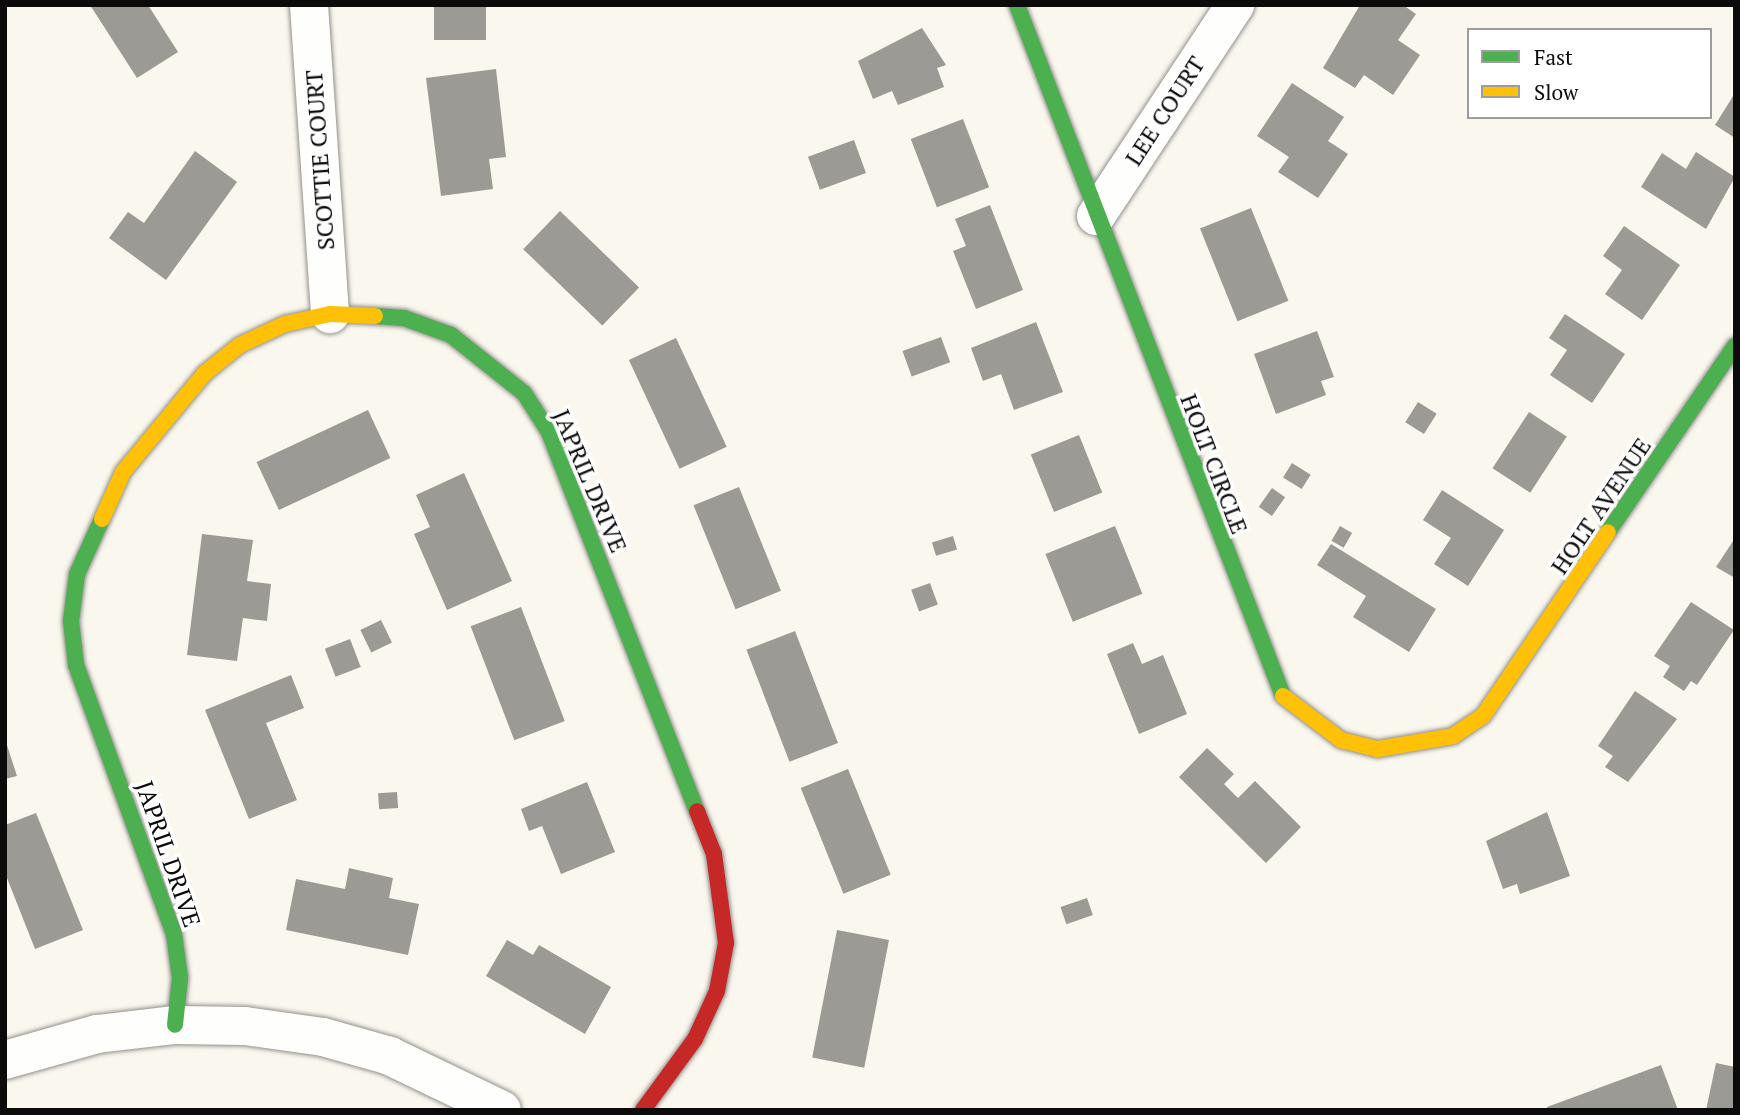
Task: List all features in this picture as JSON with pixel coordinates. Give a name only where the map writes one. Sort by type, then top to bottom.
[{"type":"street","name":"SCOTTIE COURT","points":[[309,5],[330,314]]},
{"type":"street","name":"HOLT CIRCLE","points":[[1017,5],[1264,660],[1283,696],[1331,734],[1378,749],[1417,747],[1453,736],[1504,691]]},
{"type":"street","name":"LEE COURT","points":[[1096,216],[1235,5]]},
{"type":"street","name":"JAPRIL DRIVE","points":[[175,1025],[180,978],[174,934],[76,665],[71,621],[77,574],[123,472],[205,373],[262,335],[330,314],[404,318],[451,335],[489,359],[524,393],[554,445],[714,854],[724,898],[726,943],[717,991],[695,1039],[642,1110]]},
{"type":"street","name":"HOLT AVENUE","points":[[1504,691],[1735,346]]},
{"type":"street","points":[[5,1060],[97,1034],[175,1025],[323,1037],[390,1056],[502,1110]]},
{"type":"building","points":[[90,5],[148,5],[178,52],[137,78]]},
{"type":"building","points":[[434,5],[486,5],[486,40],[434,40]]},
{"type":"building","points":[[1360,5],[1403,5],[1416,14],[1398,40],[1420,55],[1393,95],[1364,75],[1355,88],[1323,68]]},
{"type":"building","points":[[922,28],[946,65],[937,68],[944,87],[898,105],[892,91],[873,99],[858,61]]},
{"type":"building","points":[[496,69],[506,157],[489,159],[493,189],[441,196],[426,78]]},
{"type":"building","points":[[1292,83],[1344,117],[1328,141],[1348,154],[1318,198],[1278,172],[1289,157],[1257,136]]},
{"type":"building","points":[[1735,93],[1735,138],[1715,125]]},
{"type":"building","points":[[963,119],[989,187],[937,207],[911,139]]},
{"type":"building","points":[[854,140],[866,173],[820,190],[808,157]]},
{"type":"building","points":[[195,151],[237,182],[166,280],[109,238],[128,212],[144,223]]},
{"type":"building","points":[[1696,152],[1735,177],[1706,229],[1641,187],[1662,153],[1686,169]]},
{"type":"building","points":[[990,205],[1023,290],[976,309],[953,251],[966,246],[955,219]]},
{"type":"building","points":[[1251,208],[1288,301],[1237,321],[1200,229]]},
{"type":"building","points":[[560,211],[639,287],[602,326],[523,249]]},
{"type":"building","points":[[1624,226],[1680,265],[1642,320],[1605,294],[1622,270],[1603,256]]},
{"type":"building","points":[[1565,314],[1625,354],[1592,403],[1550,375],[1567,350],[1549,338]]},
{"type":"building","points":[[1036,322],[1063,392],[1014,410],[1001,374],[983,381],[971,348]]},
{"type":"building","points":[[1317,331],[1334,377],[1321,381],[1326,395],[1276,414],[1254,354]]},
{"type":"building","points":[[941,337],[950,362],[912,376],[902,351]]},
{"type":"building","points":[[676,338],[727,447],[680,469],[629,360]]},
{"type":"building","points":[[1418,402],[1437,414],[1424,434],[1405,422]]},
{"type":"building","points":[[368,410],[390,458],[279,510],[257,462]]},
{"type":"building","points":[[1529,412],[1567,437],[1530,493],[1493,468]]},
{"type":"building","points":[[1079,435],[1102,492],[1054,512],[1031,454]]},
{"type":"building","points":[[1292,463],[1311,475],[1302,489],[1283,477]]},
{"type":"building","points":[[464,473],[512,581],[447,610],[414,534],[430,527],[416,495]]},
{"type":"building","points":[[739,487],[781,591],[736,609],[694,505]]},
{"type":"building","points":[[1272,488],[1285,497],[1272,516],[1259,507]]},
{"type":"building","points":[[1442,490],[1504,530],[1468,586],[1434,564],[1451,538],[1423,520]]},
{"type":"building","points":[[1115,526],[1142,594],[1073,622],[1045,554]]},
{"type":"building","points":[[1340,526],[1352,533],[1344,548],[1332,541]]},
{"type":"building","points":[[202,534],[253,540],[247,581],[271,584],[267,621],[243,618],[237,661],[187,655]]},
{"type":"building","points":[[953,536],[957,549],[936,556],[932,542]]},
{"type":"building","points":[[1735,538],[1735,578],[1716,567]]},
{"type":"building","points":[[1331,544],[1436,609],[1409,652],[1353,617],[1366,596],[1317,565]]},
{"type":"building","points":[[930,583],[938,605],[919,611],[911,590]]},
{"type":"building","points":[[1691,602],[1734,630],[1697,685],[1691,681],[1684,691],[1663,677],[1670,666],[1654,656]]},
{"type":"building","points":[[521,607],[565,721],[514,740],[471,626]]},
{"type":"building","points":[[381,620],[392,642],[371,653],[360,630]]},
{"type":"building","points":[[795,631],[838,743],[789,762],[746,650]]},
{"type":"building","points":[[350,639],[361,667],[336,677],[325,649]]},
{"type":"building","points":[[1133,643],[1142,664],[1163,655],[1187,714],[1139,734],[1107,654]]},
{"type":"building","points":[[291,675],[304,708],[266,723],[297,800],[249,819],[205,710]]},
{"type":"building","points":[[1635,691],[1677,719],[1628,782],[1605,767],[1613,756],[1598,746]]},
{"type":"building","points":[[5,739],[17,776],[5,779]]},
{"type":"building","points":[[1207,748],[1234,774],[1224,784],[1238,798],[1255,781],[1301,827],[1266,863],[1179,777]]},
{"type":"building","points":[[848,769],[891,875],[843,894],[801,788]]},
{"type":"building","points":[[587,782],[615,852],[561,874],[542,826],[529,831],[521,809]]},
{"type":"building","points":[[397,792],[398,808],[379,809],[378,793]]},
{"type":"building","points":[[1547,812],[1570,876],[1520,894],[1517,884],[1503,889],[1486,841]]},
{"type":"building","points":[[36,813],[83,930],[35,949],[5,873],[5,825]]},
{"type":"building","points":[[349,868],[393,878],[389,898],[419,904],[408,955],[286,930],[296,879],[345,889]]},
{"type":"building","points":[[1087,898],[1093,915],[1066,924],[1061,907]]},
{"type":"building","points":[[837,930],[889,940],[864,1068],[812,1058]]},
{"type":"building","points":[[507,940],[533,955],[539,945],[611,987],[585,1034],[486,976]]},
{"type":"building","points":[[1716,1063],[1735,1067],[1735,1110],[1706,1110]]},
{"type":"building","points":[[1661,1065],[1678,1110],[1548,1110],[1547,1107]]},
{"type":"traffic: fast","points":[[1017,5],[1283,696]]},
{"type":"traffic: fast","points":[[375,316],[404,318],[451,335],[524,393],[549,432],[697,811]]},
{"type":"traffic: fast","points":[[1608,532],[1735,346]]},
{"type":"traffic: fast","points":[[102,519],[77,574],[71,621],[76,665],[174,934],[180,978],[175,1025]]},
{"type":"traffic: slow","points":[[102,519],[123,472],[205,373],[240,345],[285,324],[330,314],[375,316]]},
{"type":"traffic: slow","points":[[1283,696],[1341,740],[1378,749],[1453,736],[1483,716],[1608,532]]},
{"type":"traffic: jam","points":[[643,1110],[695,1039],[717,991],[726,943],[714,854],[697,811]]}]
